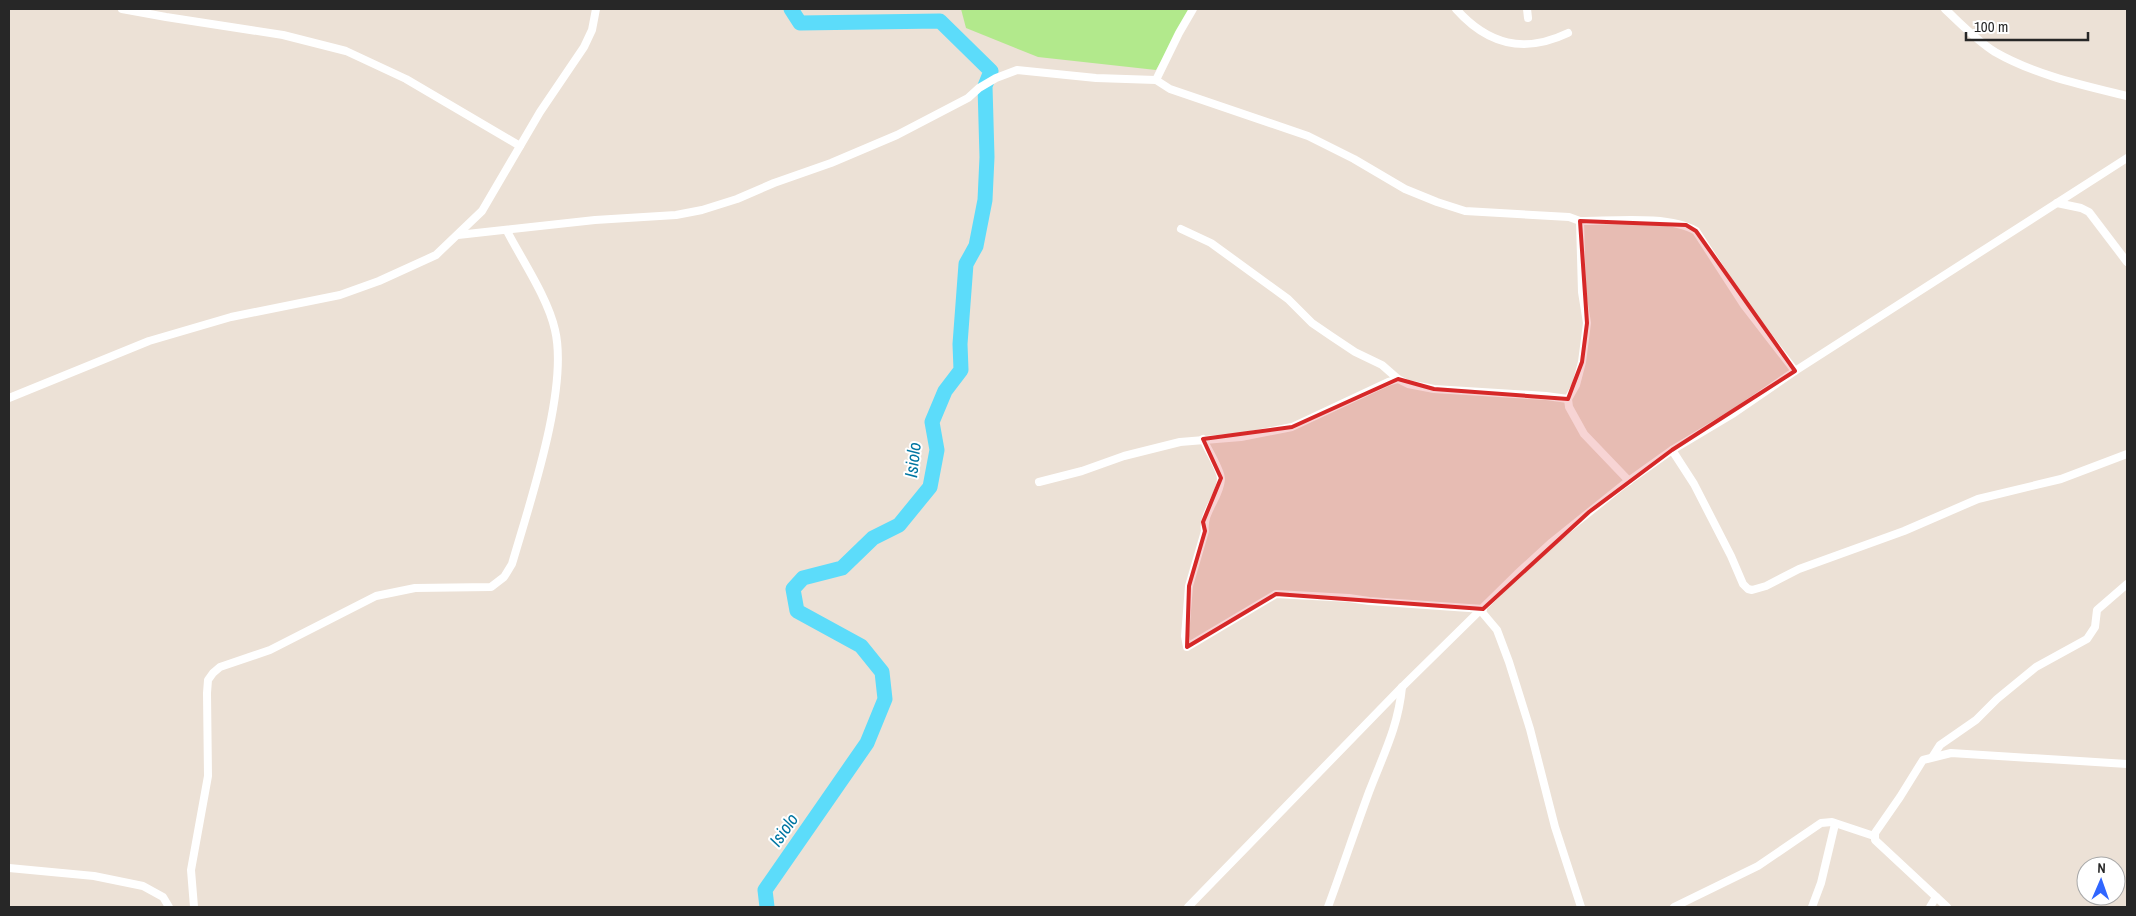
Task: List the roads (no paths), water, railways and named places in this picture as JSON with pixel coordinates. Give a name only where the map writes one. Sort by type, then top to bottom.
[{"type":"street","points":[[122,9],[283,35],[346,51],[406,79],[520,146]]},
{"type":"street","points":[[9,398],[149,341],[190,327],[340,295],[380,281],[436,255],[482,212],[540,112],[584,47],[592,30],[596,9]]},
{"type":"street","points":[[1156,80],[1192,9]]},
{"type":"street","points":[[1456,9],[1484,34],[1513,44],[1548,42],[1568,33]]},
{"type":"street","points":[[1527,9],[1528,18]]},
{"type":"street","points":[[1945,9],[1971,33],[2002,55],[2064,80],[2127,96]]},
{"type":"street","points":[[458,235],[595,220],[676,215],[702,210],[737,199],[774,183],[831,163],[896,135],[968,98],[996,78],[1017,70],[1096,78],[1156,80],[1179,92],[1308,136],[1354,159],[1406,189],[1465,211],[1569,217],[1580,221],[1676,223],[1696,231],[1744,305],[1795,371]]},
{"type":"street","points":[[1188,907],[1402,687],[1552,542],[1629,481],[1672,450],[1734,413],[1795,371],[2127,158]]},
{"type":"street","points":[[2057,203],[2081,208],[2089,212],[2127,262]]},
{"type":"street","points":[[1580,221],[1582,292],[1587,323],[1582,362],[1576,385],[1568,399],[1572,415],[1584,434],[1629,481]]},
{"type":"street","points":[[1181,228],[1210,243],[1288,299],[1312,323],[1355,352],[1382,365],[1398,380],[1434,389],[1568,399]]},
{"type":"street","points":[[194,907],[191,870],[208,776],[207,693],[208,680],[213,673],[233,662],[248,659],[270,650],[376,596],[415,588],[490,587],[504,577],[512,564],[543,453],[557,375],[557,347],[555,330],[549,311],[507,231]]},
{"type":"street","points":[[1039,482],[1082,471],[1124,456],[1180,442],[1241,437],[1292,427],[1388,382],[1398,380]]},
{"type":"street","points":[[1204,439],[1221,478],[1215,500],[1203,522],[1205,531],[1189,586],[1185,642],[1187,647],[1276,594],[1348,598],[1482,610],[1497,630],[1509,662],[1530,729],[1555,826],[1580,907]]},
{"type":"street","points":[[1672,450],[1694,484],[1743,584],[1752,590],[1766,586],[1799,569],[1904,531],[1978,499],[2061,479],[2127,454]]},
{"type":"street","points":[[1934,756],[1940,745],[1976,720],[1997,699],[2036,667],[2087,639],[2095,627],[2097,610],[2127,584]]},
{"type":"street","points":[[1328,907],[1369,793],[1393,736],[1402,687]]},
{"type":"street","points":[[1947,907],[1877,844],[1874,836],[1923,760],[1951,753],[2127,764]]},
{"type":"street","points":[[1674,907],[1758,866],[1822,823],[1832,822],[1874,836]]},
{"type":"street","points":[[1812,907],[1821,883],[1834,824]]},
{"type":"street","points":[[9,868],[94,876],[144,886],[163,897],[169,907]]},
{"type":"street","points":[[1930,907],[1936,897]]},
{"type":"waterway","name":"Isiolo","points":[[767,907],[765,890],[867,743],[885,699],[882,672],[861,646],[797,611],[793,589],[803,578],[842,568],[873,538],[899,525],[930,487],[937,450],[932,422],[945,391],[961,370],[960,344],[966,264],[976,246],[985,200],[987,157],[985,86],[991,71],[940,21],[800,23],[791,9]]}]
